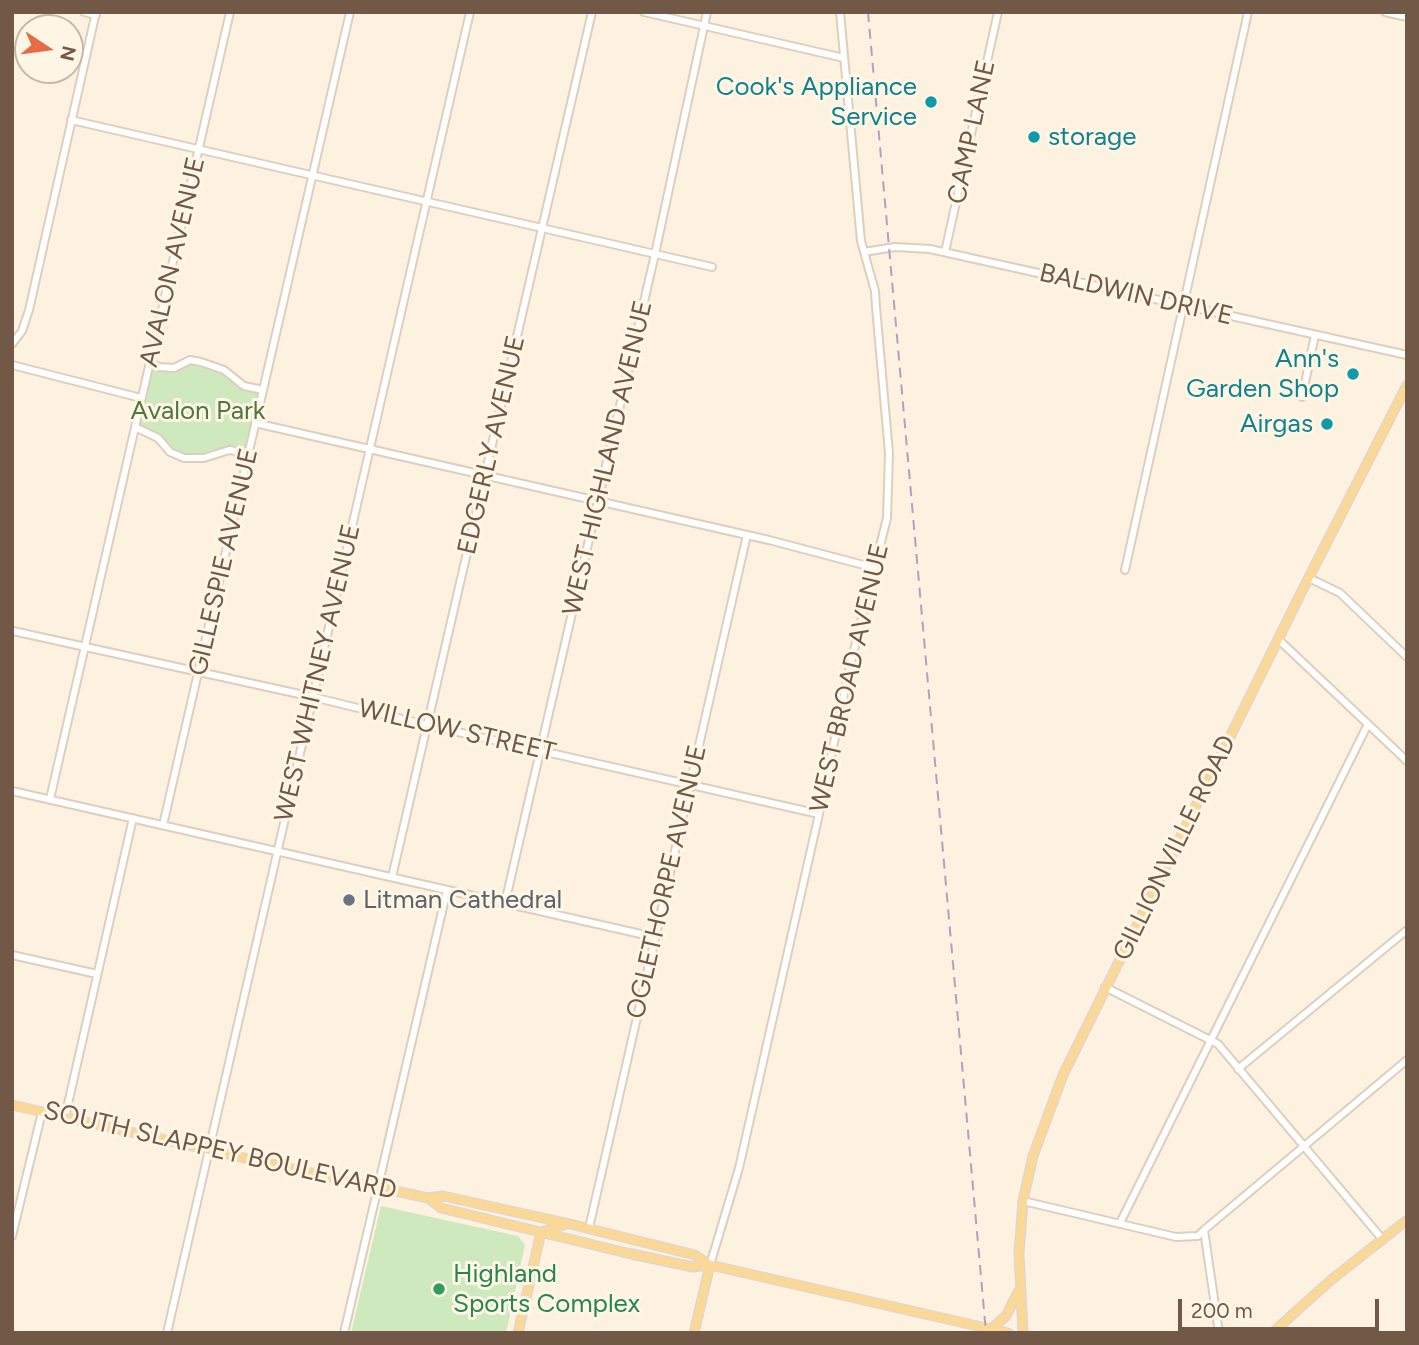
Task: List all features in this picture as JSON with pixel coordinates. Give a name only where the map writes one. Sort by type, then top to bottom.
[{"type":"main road","name":"GILLIONVILLE ROAD","points":[[1023,1333],[1019,1253],[1023,1202],[1033,1156],[1063,1075],[1407,384]]},
{"type":"main road","name":"SOUTH SLAPPEY BOULEVARD","points":[[12,1105],[428,1198],[443,1196],[589,1228],[695,1255],[710,1265]]},
{"type":"main road","name":"SOUTH SLAPPEY BOULEVARD","points":[[428,1198],[441,1208],[541,1232],[693,1267],[710,1265]]},
{"type":"main road","points":[[522,1213],[541,1232]]},
{"type":"main road","points":[[1272,1333],[1331,1280],[1407,1220]]},
{"type":"main road","points":[[541,1232],[570,1224]]},
{"type":"main road","points":[[518,1333],[541,1232]]},
{"type":"main road","points":[[710,1265],[972,1329],[1008,1333]]},
{"type":"main road","name":"WEST BROAD AVENUE","points":[[694,1333],[710,1265]]},
{"type":"main road","points":[[991,1329],[1006,1316],[1020,1289]]},
{"type":"street","points":[[12,344],[22,331],[29,310],[96,14],[84,12]]},
{"type":"street","name":"AVALON AVENUE","points":[[50,799],[230,12]]},
{"type":"street","name":"GILLESPIE AVENUE","points":[[163,825],[350,12]]},
{"type":"street","name":"WEST WHITNEY AVENUE","points":[[167,1333],[470,12]]},
{"type":"street","name":"EDGERLY AVENUE","points":[[392,877],[592,12]]},
{"type":"street","points":[[644,12],[844,58]]},
{"type":"street","name":"WEST HIGHLAND AVENUE","points":[[505,903],[655,254],[707,12]]},
{"type":"street","name":"WEST BROAD AVENUE","points":[[710,1265],[739,1168],[850,666],[887,518],[889,453],[875,292],[864,252],[840,12]]},
{"type":"street","name":"CAMP LANE","points":[[945,252],[998,12]]},
{"type":"street","points":[[1125,570],[1248,12]]},
{"type":"street","points":[[1385,12],[1405,15]]},
{"type":"street","points":[[71,120],[712,267]]},
{"type":"street","name":"BALDWIN DRIVE","points":[[864,252],[905,247],[945,252],[1407,355]]},
{"type":"street","points":[[1301,397],[1315,335]]},
{"type":"street","points":[[149,363],[174,368],[190,360],[201,362],[224,370],[244,386],[263,390]]},
{"type":"street","points":[[12,365],[141,398]]},
{"type":"street","points":[[255,423],[747,535],[874,568]]},
{"type":"street","points":[[135,427],[159,438],[170,452],[184,458],[204,458],[229,450],[249,453]]},
{"type":"street","name":"OGLETHORPE AVENUE","points":[[589,1228],[747,535]]},
{"type":"street","points":[[1309,578],[1339,593],[1407,657]]},
{"type":"street","name":"WILLOW STREET","points":[[13,631],[819,814]]},
{"type":"street","points":[[1278,639],[1407,761]]},
{"type":"street","points":[[1120,1223],[1367,726]]},
{"type":"street","points":[[12,791],[654,937]]},
{"type":"street","points":[[65,1117],[133,818]]},
{"type":"street","points":[[344,1333],[447,890]]},
{"type":"street","points":[[1238,1069],[1407,930]]},
{"type":"street","points":[[12,955],[97,974]]},
{"type":"street","points":[[1105,987],[1211,1039],[1382,1240]]},
{"type":"street","points":[[1023,1202],[1189,1238],[1198,1236],[1407,1060]]},
{"type":"street","points":[[12,1237],[42,1112]]},
{"type":"street","points":[[1204,1230],[1218,1332]]},
{"type":"green space","name":"Avalon Park","points":[[191,362],[223,371],[235,382],[262,390],[248,452],[229,449],[204,457],[184,457],[136,427],[150,365],[160,368]]},
{"type":"green space","name":"Highland Sports Complex","points":[[381,1206],[518,1236],[525,1245],[506,1333],[351,1333]]},
{"type":"railway","points":[[868,12],[986,1333]]},
{"type":"place","name":"Cook's Appliance Service","points":[[931,102]]},
{"type":"place","name":"storage","points":[[1034,137]]},
{"type":"place","name":"Ann's Garden Shop","points":[[1353,374]]},
{"type":"place","name":"Airgas","points":[[1327,424]]},
{"type":"place","name":"Litman Cathedral","points":[[349,900]]},
{"type":"place","name":"Highland Sports Complex","points":[[439,1289]]}]
